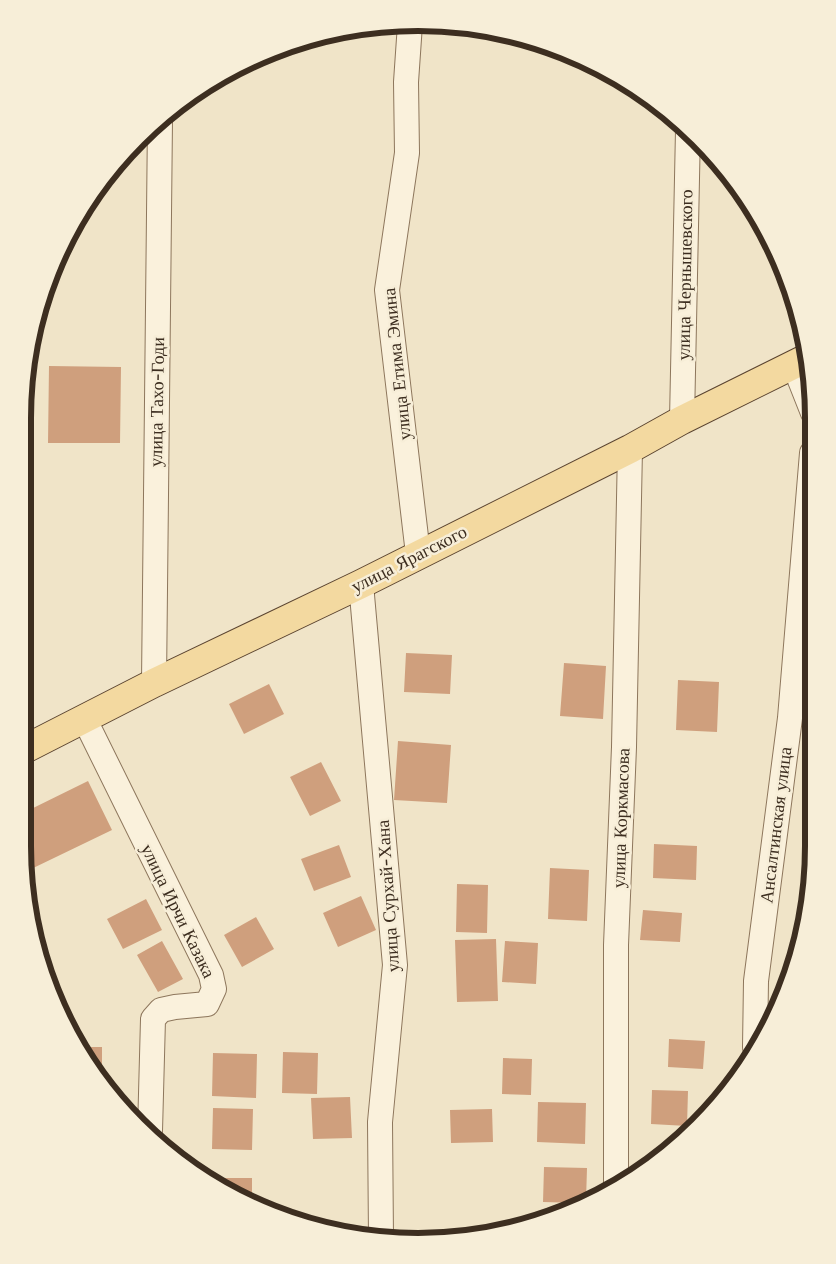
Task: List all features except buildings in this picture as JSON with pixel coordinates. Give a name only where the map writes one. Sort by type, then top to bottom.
[{"type":"main road","name":"улица Ярагского","points":[[31,746],[154,683],[361,584],[800,362]]},
{"type":"street","name":"улица Етима Эмина","points":[[409,31],[406,82],[407,153],[387,290],[418,554]]},
{"type":"street","name":"улица Тахо-Годи","points":[[154,683],[160,130]]},
{"type":"street","name":"улица Чернышевского","points":[[682,420],[688,142]]},
{"type":"street","name":"улица Коркмасова","points":[[616,1178],[616,945],[624,746],[630,448]]},
{"type":"street","name":"Ансалтинская улица","points":[[755,1035],[756,981],[790,718],[805,537]]},
{"type":"street","name":"улица Сурхай-Хана","points":[[361,584],[395,965],[380,1122],[381,1231]]},
{"type":"street","name":"улица Ирчи Казака","points":[[85,720],[211,975],[214,989],[207,1004],[175,1006],[161,1010],[153,1019],[150,1124]]}]
